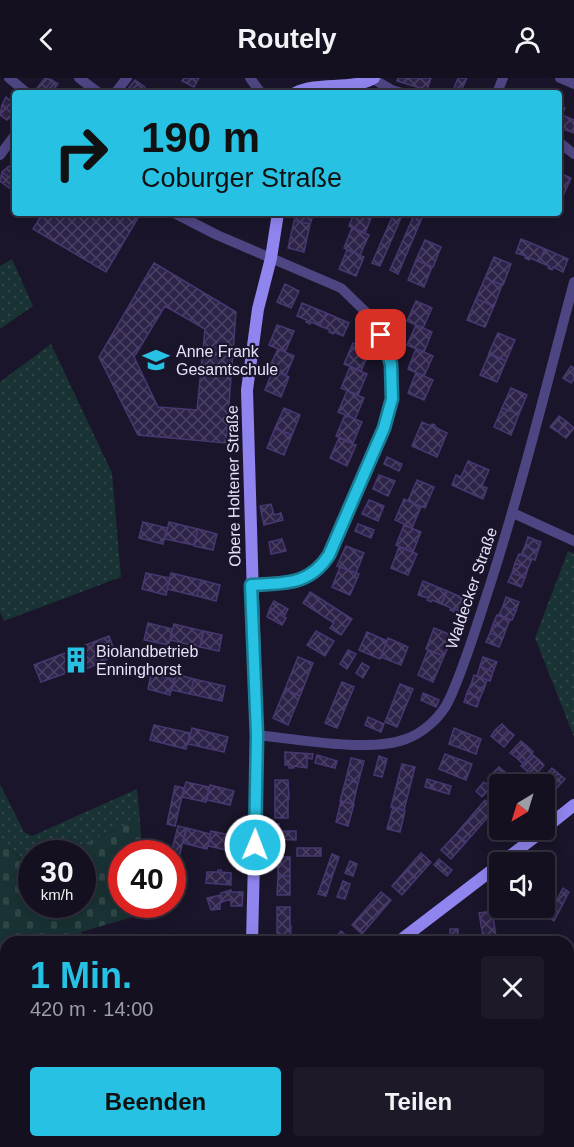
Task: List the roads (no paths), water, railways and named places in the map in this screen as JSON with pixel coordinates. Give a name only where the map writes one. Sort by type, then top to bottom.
[{"type":"street","points":[[0,84],[7,78],[23,90]]},
{"type":"street","points":[[79,78],[95,90]]},
{"type":"street","points":[[117,90],[127,78]]},
{"type":"street","points":[[308,90],[325,86],[363,83],[373,78],[392,90]]},
{"type":"street","points":[[560,78],[574,84]]},
{"type":"street","points":[[0,155],[12,139]]},
{"type":"street","points":[[562,145],[574,154]]},
{"type":"street","points":[[180,216],[217,235],[340,288],[371,316],[381,335],[391,364],[392,399],[384,428],[323,564],[315,572],[291,583],[251,585]]},
{"type":"street","name":"Obere Holtener Straße","points":[[252,936],[257,735],[247,390],[258,309],[277,216]]},
{"type":"street","name":"Waldecker Straße","points":[[257,735],[365,746],[388,744],[407,739],[423,730],[439,716],[448,702],[477,624],[513,513],[574,282]]},
{"type":"street","points":[[513,513],[574,541]]},
{"type":"street","points":[[555,820],[574,805]]},
{"type":"street","points":[[515,852],[530,840]]},
{"type":"street","points":[[406,936],[489,872]]},
{"type":"place","name":"Anne Frank Gesamtschule","points":[[156,360]]},
{"type":"place","name":"Biolandbetrieb Enninghorst","points":[[76,660]]}]
